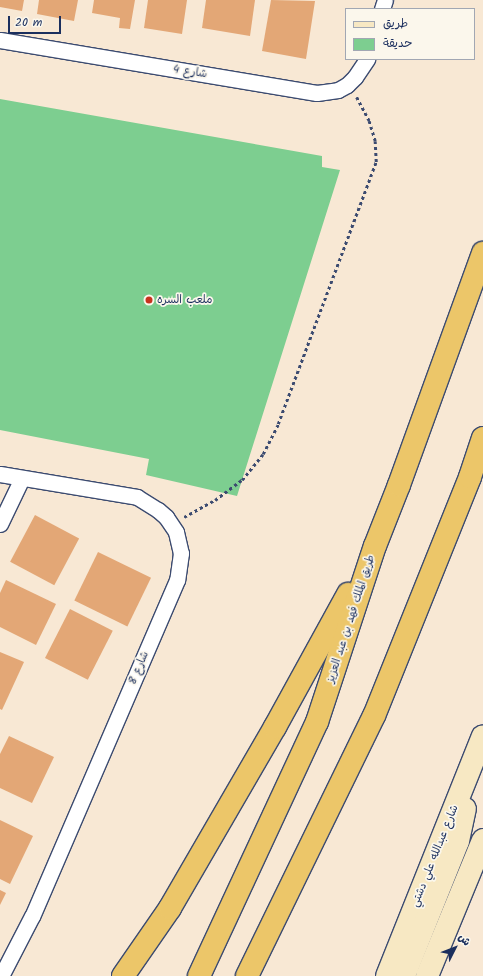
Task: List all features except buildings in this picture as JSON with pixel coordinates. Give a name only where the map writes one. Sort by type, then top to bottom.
[{"type":"highway","name":"طريق الملك فهد بن عبد العزيز","points":[[198,976],[316,722],[375,546],[399,485],[483,253]]},
{"type":"highway","points":[[247,976],[374,716],[470,477],[483,438]]},
{"type":"highway","points":[[123,976],[178,894],[275,727],[375,546]]},
{"type":"main road","name":"شارع عبدالله علي دشتي","points":[[387,976],[483,736]]},
{"type":"main road","points":[[404,976],[458,841],[465,806],[466,778]]},
{"type":"main road","points":[[427,976],[483,840]]},
{"type":"street","name":"شارع 4","points":[[0,40],[317,93],[338,90],[347,84],[355,77],[366,60]]},
{"type":"street","name":"شارع 8","points":[[0,474],[137,497],[158,510],[172,524],[176,532],[181,553],[177,580],[32,916],[1,976]]},
{"type":"street","points":[[0,524],[22,478]]},
{"type":"path","points":[[172,524],[215,500],[242,480],[263,454],[278,424],[376,162],[375,141],[369,121],[360,102],[347,84]]},
{"type":"green space","name":"ملعب السره","points":[[0,99],[322,156],[322,167],[340,170],[237,496],[146,475],[149,459],[0,430]]},
{"type":"place","name":"ملعب السره","points":[[149,300]]}]
